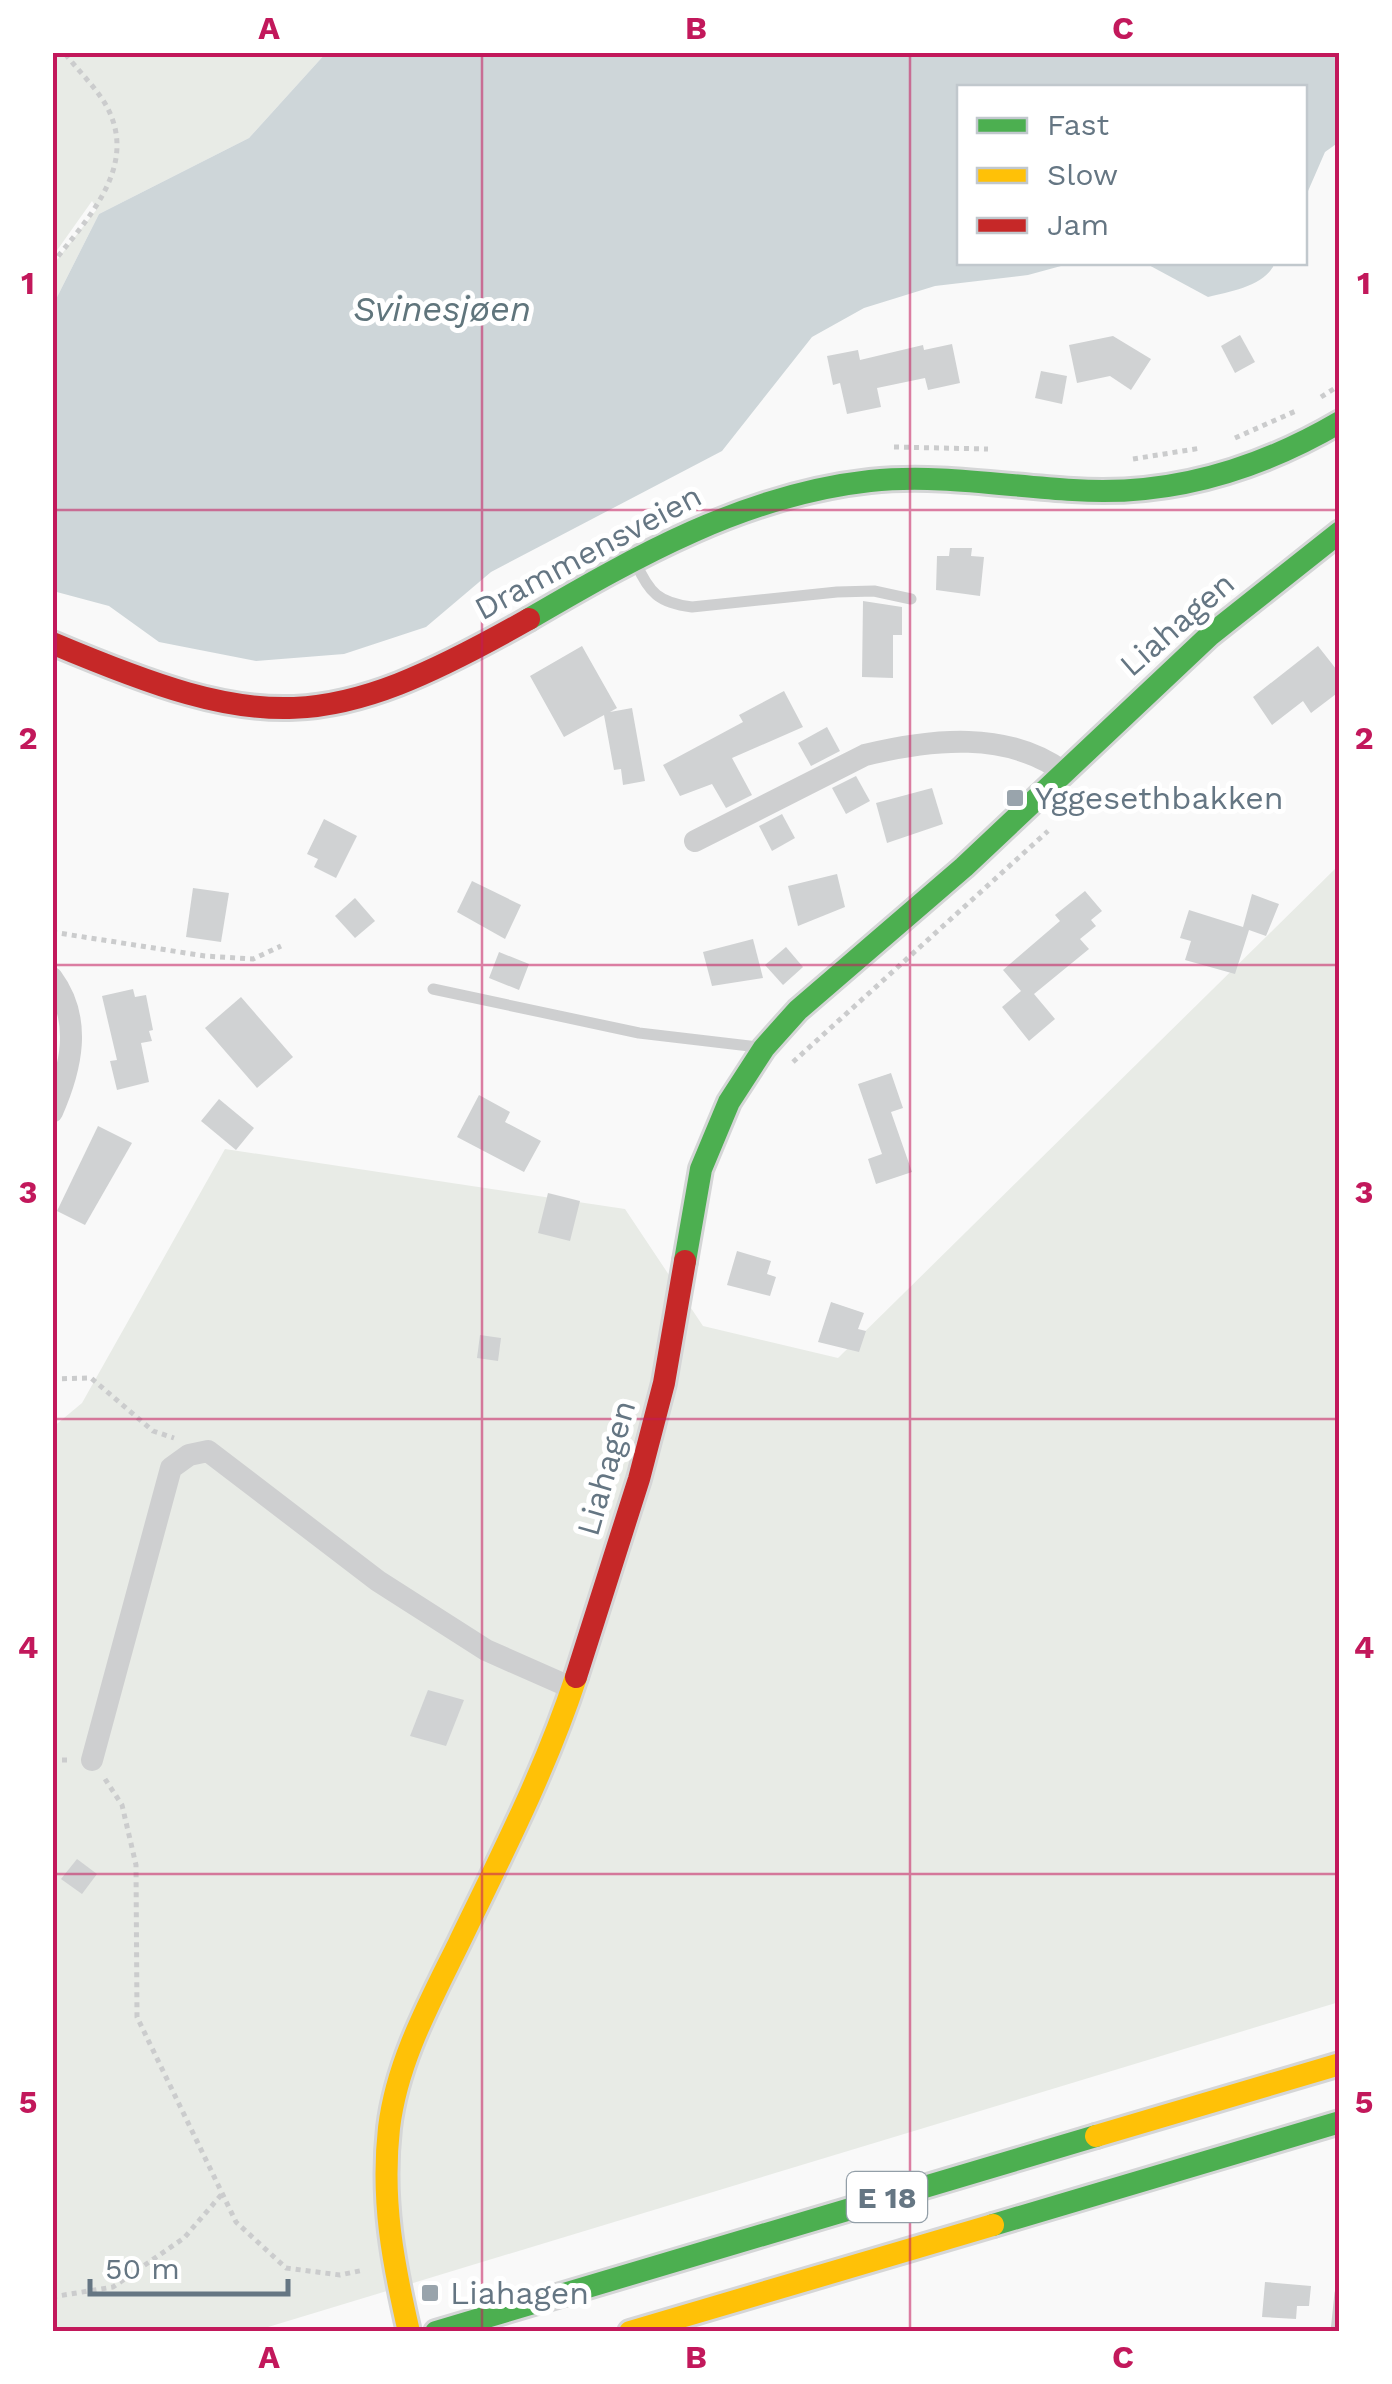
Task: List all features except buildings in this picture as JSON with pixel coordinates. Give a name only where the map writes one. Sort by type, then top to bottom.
[{"type":"main road","name":"Drammensveien","points":[[52,643],[206,702],[246,709],[317,708],[388,691],[422,676],[634,559],[734,512],[830,487],[932,478],[1090,492],[1151,490],[1249,467],[1340,422]]},
{"type":"main road","name":"Liahagen","points":[[409,2332],[392,2265],[386,2189],[389,2129],[397,2088],[413,2038],[516,1828],[572,1688],[639,1479],[664,1383],[702,1169],[729,1102],[764,1048],[798,1010],[950,880],[1210,636],[1340,532]]},
{"type":"main road","name":"E 18","points":[[436,2332],[1340,2064]]},
{"type":"main road","name":"E 18","points":[[630,2332],[1340,2122]]},
{"type":"street","points":[[695,841],[865,755],[888,749],[936,743],[1003,745],[1045,758],[1065,772]]},
{"type":"street","points":[[52,978],[68,1010],[72,1036],[69,1074],[52,1112]]},
{"type":"street","points":[[92,1760],[171,1468],[189,1455],[208,1452],[378,1581],[486,1650],[572,1688]]},
{"type":"lane","points":[[634,559],[652,595],[667,604],[692,607],[874,591],[911,598]]},
{"type":"lane","points":[[433,988],[639,1032],[764,1048]]},
{"type":"lane","points":[[1336,2332],[1340,2293]]},
{"type":"path","points":[[52,264],[110,184],[119,144],[107,107],[64,52]]},
{"type":"path","points":[[1315,400],[1340,385]]},
{"type":"path","points":[[1121,461],[1219,445],[1302,408]]},
{"type":"path","points":[[886,449],[990,449]]},
{"type":"path","points":[[52,932],[205,956],[253,959],[281,946]]},
{"type":"path","points":[[52,1380],[91,1378],[153,1431],[208,1452]]},
{"type":"path","points":[[52,1760],[92,1760],[122,1805],[136,1865],[138,2017],[236,2222],[286,2268],[340,2275],[392,2265]]},
{"type":"path","points":[[52,2298],[112,2287],[184,2238],[222,2194]]},
{"type":"shaded area","points":[[53,53],[326,53],[249,138],[99,214],[53,305],[53,265],[97,209],[92,201],[53,256]]},
{"type":"shaded area","points":[[1339,865],[1339,2002],[255,2331],[53,2331],[52,1428],[82,1403],[225,1149],[625,1209],[703,1326],[838,1358]]},
{"type":"water","name":"Svinesjøen","points":[[326,53],[1339,53],[1339,142],[1325,152],[1307,193],[1307,85],[957,85],[957,265],[1065,265],[1028,275],[935,286],[864,308],[812,337],[722,451],[491,572],[426,627],[344,654],[256,661],[159,642],[109,606],[53,591],[53,305],[99,214],[249,138]]},
{"type":"water","points":[[1149,265],[1273,265],[1255,282],[1208,297]]},
{"type":"traffic: fast","points":[[529,619],[693,532],[735,514],[824,488],[921,479],[1073,490],[1144,489],[1212,477],[1245,466],[1340,422]]},
{"type":"traffic: fast","points":[[685,1261],[701,1169],[729,1102],[764,1048],[798,1010],[964,867],[1209,636],[1340,532]]},
{"type":"traffic: fast","points":[[993,2225],[1340,2122]]},
{"type":"traffic: fast","points":[[436,2332],[1096,2136]]},
{"type":"traffic: slow","points":[[409,2332],[394,2256],[386,2181],[389,2128],[399,2079],[426,2010],[537,1779],[576,1677]]},
{"type":"traffic: slow","points":[[1096,2136],[1340,2064]]},
{"type":"traffic: slow","points":[[630,2332],[993,2225]]},
{"type":"traffic: jam","points":[[52,643],[188,693],[243,705],[294,708],[345,701],[399,684],[529,619]]},
{"type":"traffic: jam","points":[[576,1677],[639,1479],[664,1383],[685,1261]]},
{"type":"place","name":"Yggesethbakken","points":[[1015,798]]},
{"type":"place","name":"Liahagen","points":[[430,2293]]}]
